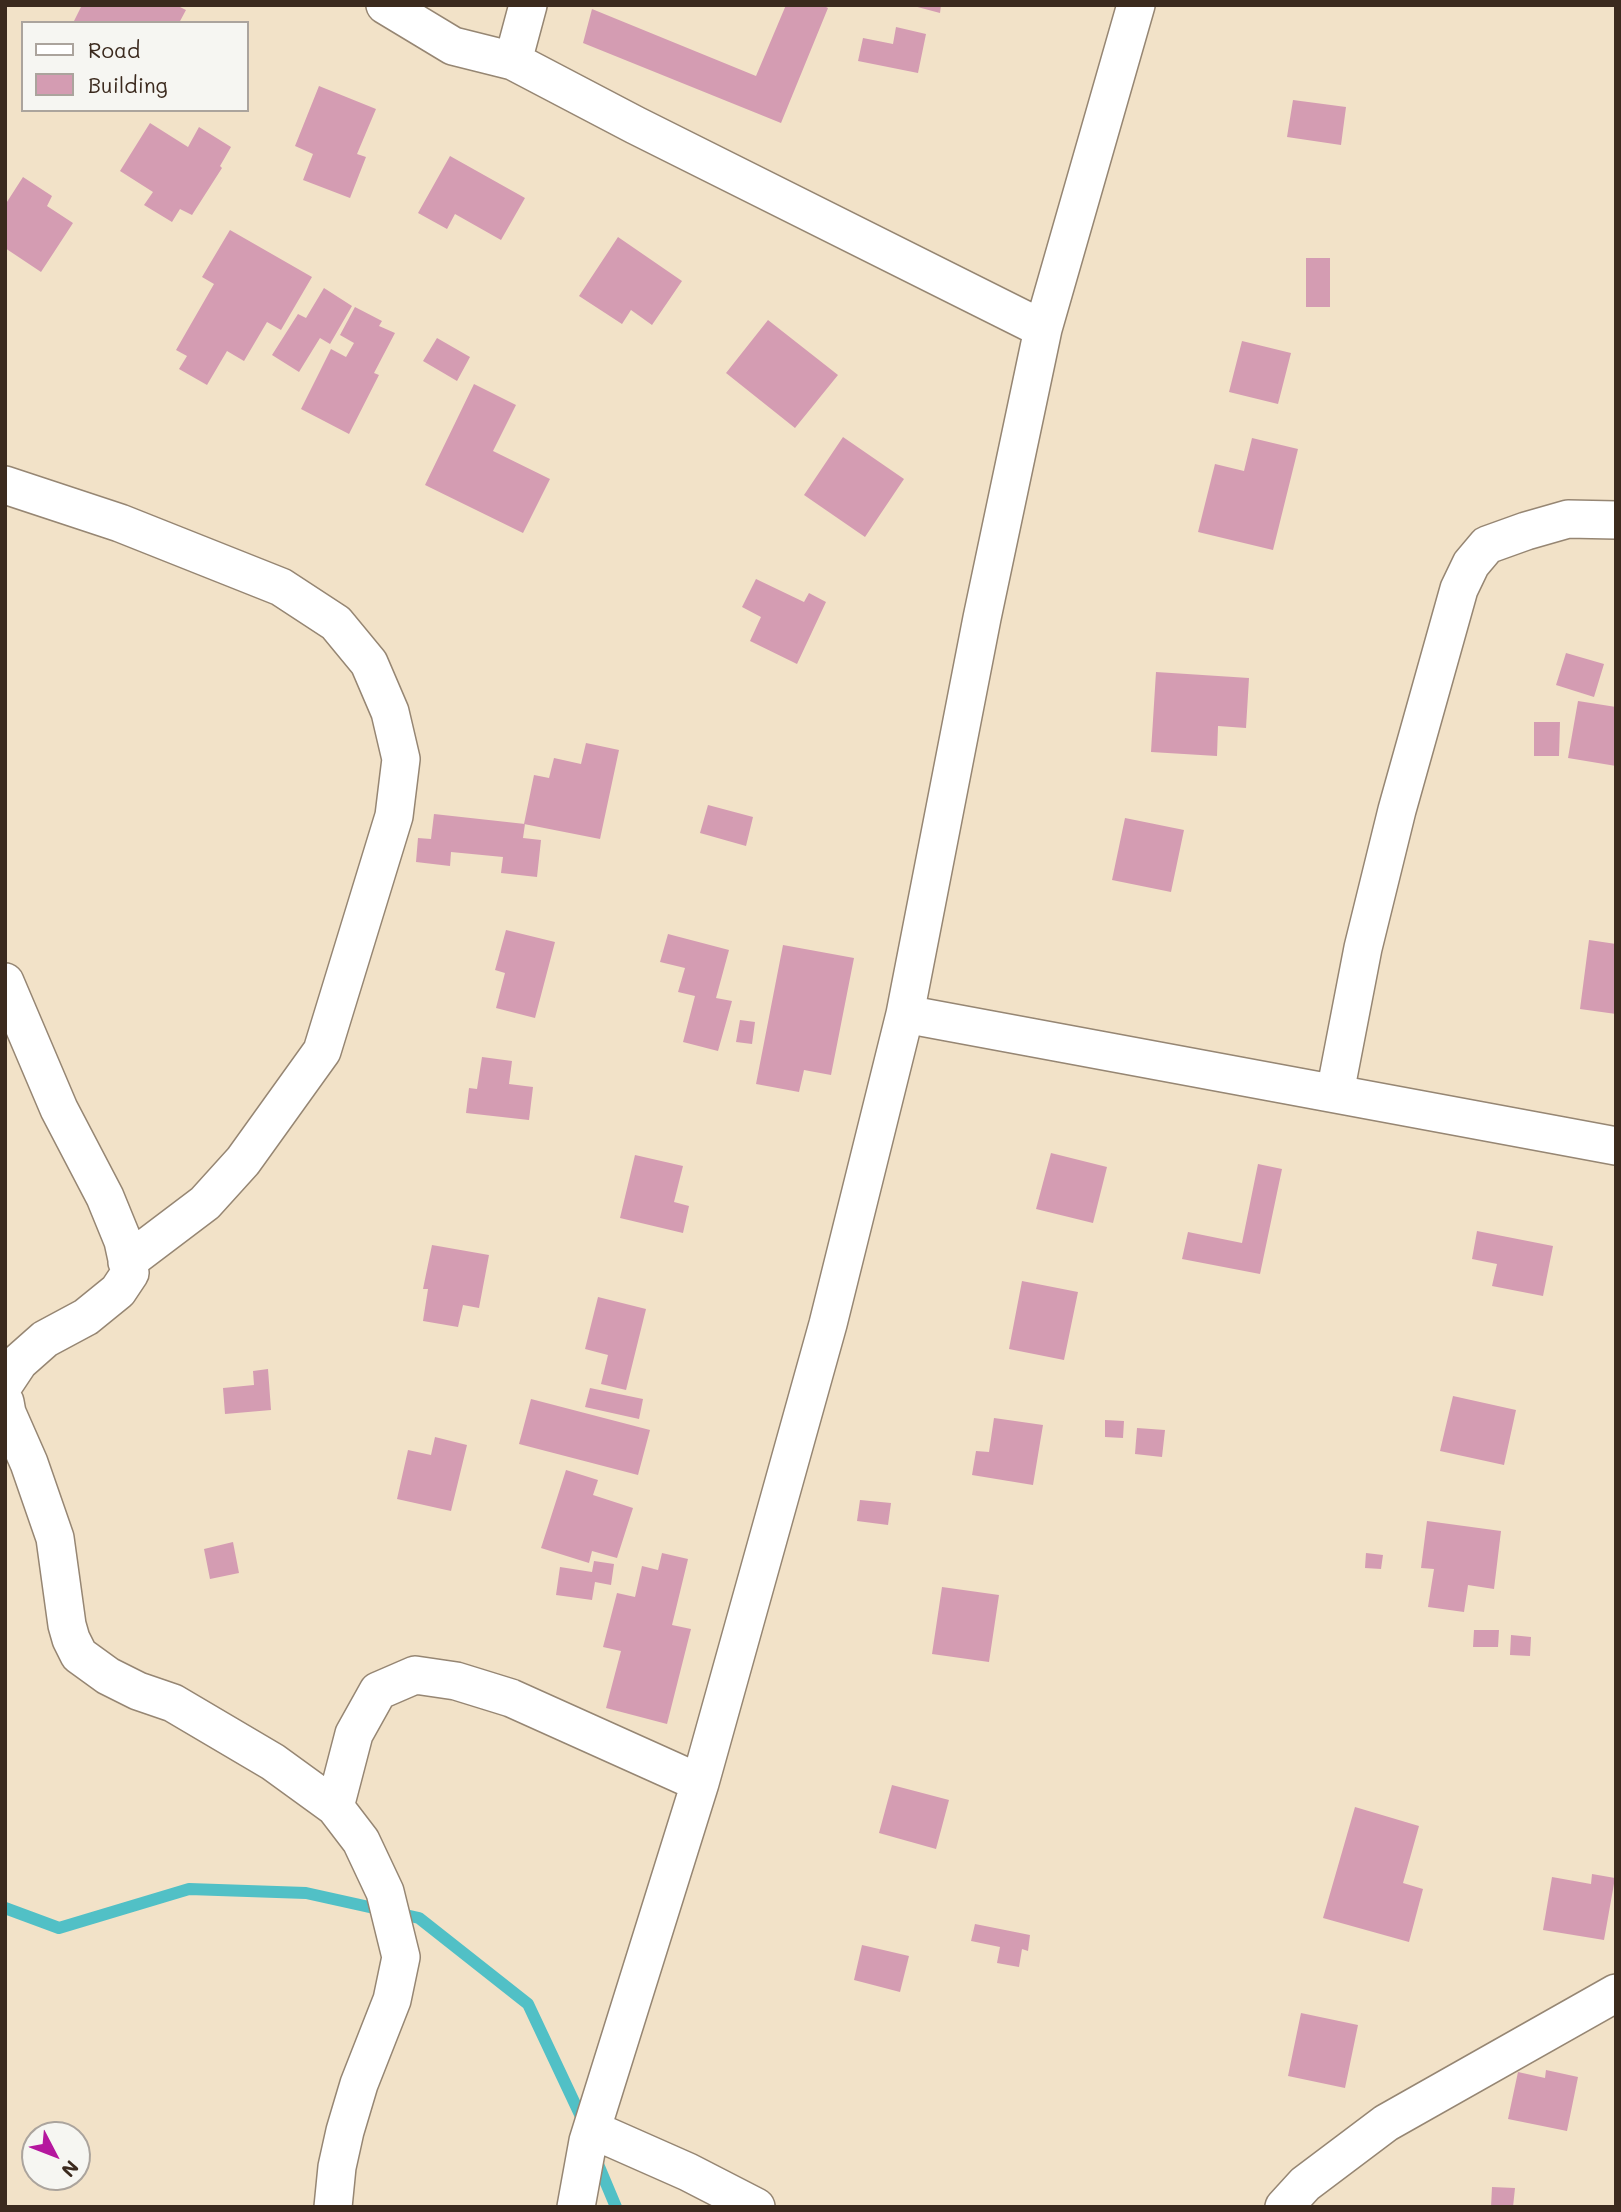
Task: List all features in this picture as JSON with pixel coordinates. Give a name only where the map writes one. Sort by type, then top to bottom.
[{"type":"street","points":[[385,5],[453,46],[513,61],[1043,330]]},
{"type":"street","points":[[513,61],[528,5]]},
{"type":"street","points":[[576,2207],[588,2141],[700,1783],[828,1324],[905,1014],[982,618],[1043,330],[1136,5]]},
{"type":"street","points":[[5,485],[120,523],[281,587],[336,622],[369,663],[390,712],[401,759],[394,816],[323,1051],[243,1161],[205,1203],[127,1262]]},
{"type":"street","points":[[1335,1093],[1363,948],[1394,823],[1459,589],[1471,564],[1487,545],[1568,519],[1616,520]]},
{"type":"street","points":[[5,982],[59,1109],[105,1197],[123,1241],[130,1273],[118,1292],[86,1317],[45,1339],[19,1362],[5,1383]]},
{"type":"street","points":[[905,1014],[1616,1146]]},
{"type":"street","points":[[5,1402],[55,1538],[66,1625],[79,1654],[108,1676],[138,1691],[173,1703],[220,1730],[273,1762],[335,1807],[361,1841],[385,1892],[401,1957],[392,2000],[359,2084],[345,2131],[337,2167],[333,2207]]},
{"type":"street","points":[[335,1807],[354,1734],[378,1691],[415,1675],[456,1681],[511,1698],[700,1783]]},
{"type":"street","points":[[1284,2207],[1305,2184],[1386,2123],[1616,1993]]},
{"type":"street","points":[[595,2120],[756,2207]]},
{"type":"building","points":[[82,5],[176,5],[186,10],[180,21],[74,21]]},
{"type":"building","points":[[786,5],[822,5],[828,8],[781,123],[583,43],[592,9],[756,76]]},
{"type":"building","points":[[910,5],[941,5],[940,13]]},
{"type":"building","points":[[896,27],[926,34],[918,73],[858,61],[863,38],[893,44]]},
{"type":"building","points":[[319,86],[376,109],[357,154],[366,157],[350,198],[303,180],[313,154],[295,146]]},
{"type":"building","points":[[1293,100],[1346,107],[1341,145],[1287,137]]},
{"type":"building","points":[[150,123],[188,147],[199,127],[231,147],[220,166],[222,168],[192,215],[180,209],[172,222],[144,205],[153,192],[120,171]]},
{"type":"building","points":[[450,156],[525,198],[501,240],[455,214],[447,229],[418,213]]},
{"type":"building","points":[[23,177],[52,196],[47,206],[73,223],[41,272],[5,248],[5,205]]},
{"type":"building","points":[[230,230],[312,277],[281,330],[267,322],[244,361],[227,351],[207,385],[179,369],[187,356],[176,350],[214,284],[202,277]]},
{"type":"building","points":[[618,237],[682,281],[652,325],[631,310],[622,324],[579,296]]},
{"type":"building","points":[[1306,258],[1330,258],[1330,307],[1306,307]]},
{"type":"building","points":[[324,288],[352,306],[330,344],[320,338],[299,372],[272,355],[298,314],[306,318]]},
{"type":"building","points":[[355,307],[382,321],[379,326],[395,333],[374,373],[379,375],[349,434],[301,409],[331,349],[346,357],[354,343],[340,335]]},
{"type":"building","points":[[768,320],[838,375],[795,428],[726,373]]},
{"type":"building","points":[[437,338],[470,357],[457,381],[423,361]]},
{"type":"building","points":[[1242,341],[1291,353],[1278,404],[1229,392]]},
{"type":"building","points":[[474,384],[516,405],[493,451],[550,479],[523,533],[425,485]]},
{"type":"building","points":[[843,437],[904,479],[865,537],[804,495]]},
{"type":"building","points":[[1252,438],[1298,449],[1273,550],[1198,532],[1215,464],[1244,471]]},
{"type":"building","points":[[756,579],[804,602],[809,593],[826,602],[797,664],[750,641],[761,617],[742,607]]},
{"type":"building","points":[[1566,653],[1604,664],[1594,697],[1556,685]]},
{"type":"building","points":[[1156,672],[1249,678],[1246,728],[1218,726],[1217,756],[1151,752]]},
{"type":"building","points":[[1578,701],[1616,707],[1616,766],[1568,758]]},
{"type":"building","points":[[1534,722],[1560,722],[1559,756],[1534,756]]},
{"type":"building","points":[[586,743],[619,750],[600,839],[524,824],[534,775],[549,778],[554,758],[581,764]]},
{"type":"building","points":[[708,805],[753,817],[746,846],[700,833]]},
{"type":"building","points":[[434,814],[525,824],[523,838],[541,840],[537,877],[501,873],[503,857],[451,852],[450,866],[416,862],[418,838],[431,839]]},
{"type":"building","points":[[1125,818],[1184,830],[1171,892],[1112,880]]},
{"type":"building","points":[[506,930],[555,942],[535,1018],[496,1008],[505,973],[495,970]]},
{"type":"building","points":[[668,934],[729,950],[716,998],[732,1001],[718,1051],[683,1042],[695,996],[678,992],[685,968],[660,962]]},
{"type":"building","points":[[1589,940],[1616,944],[1616,1014],[1580,1009]]},
{"type":"building","points":[[783,945],[854,958],[831,1075],[804,1070],[799,1092],[756,1084]]},
{"type":"building","points":[[740,1020],[755,1022],[752,1044],[736,1042]]},
{"type":"building","points":[[482,1057],[512,1061],[509,1084],[533,1087],[529,1120],[466,1113],[469,1088],[477,1089]]},
{"type":"building","points":[[1051,1153],[1107,1167],[1093,1223],[1036,1209]]},
{"type":"building","points":[[635,1155],[683,1166],[674,1202],[689,1206],[683,1233],[620,1218]]},
{"type":"building","points":[[1258,1164],[1282,1169],[1260,1274],[1182,1259],[1188,1232],[1242,1243]]},
{"type":"building","points":[[1477,1231],[1553,1246],[1543,1296],[1492,1286],[1497,1264],[1472,1259]]},
{"type":"building","points":[[432,1245],[489,1255],[479,1308],[463,1305],[458,1327],[423,1321],[428,1289],[423,1289]]},
{"type":"building","points":[[1022,1281],[1078,1292],[1064,1360],[1009,1349]]},
{"type":"building","points":[[598,1297],[646,1309],[626,1390],[601,1384],[608,1355],[585,1349]]},
{"type":"building","points":[[268,1369],[271,1410],[225,1414],[223,1388],[254,1385],[253,1371]]},
{"type":"building","points":[[590,1388],[643,1399],[639,1419],[585,1407]]},
{"type":"building","points":[[1453,1396],[1516,1410],[1504,1465],[1440,1451]]},
{"type":"building","points":[[531,1399],[650,1430],[638,1475],[519,1444]]},
{"type":"building","points":[[994,1418],[1043,1425],[1033,1485],[972,1475],[976,1451],[989,1452]]},
{"type":"building","points":[[1105,1420],[1124,1421],[1123,1438],[1105,1437]]},
{"type":"building","points":[[1137,1428],[1165,1430],[1162,1457],[1135,1454]]},
{"type":"building","points":[[435,1437],[467,1445],[451,1511],[397,1499],[408,1450],[431,1455]]},
{"type":"building","points":[[566,1470],[598,1480],[593,1495],[633,1508],[617,1558],[592,1551],[589,1563],[541,1548]]},
{"type":"building","points":[[860,1500],[891,1503],[888,1525],[857,1521]]},
{"type":"building","points":[[1427,1521],[1501,1531],[1494,1589],[1468,1585],[1464,1612],[1428,1607],[1434,1569],[1421,1568]]},
{"type":"building","points":[[233,1542],[239,1573],[210,1579],[204,1549]]},
{"type":"building","points":[[662,1553],[688,1559],[672,1625],[691,1629],[667,1724],[606,1708],[621,1651],[603,1647],[617,1593],[635,1597],[642,1566],[658,1570]]},
{"type":"building","points":[[1366,1553],[1383,1555],[1381,1569],[1365,1568]]},
{"type":"building","points":[[594,1561],[614,1564],[611,1585],[595,1582],[592,1600],[556,1595],[560,1567],[592,1572]]},
{"type":"building","points":[[942,1587],[999,1595],[989,1662],[932,1654]]},
{"type":"building","points":[[1474,1630],[1499,1630],[1498,1647],[1473,1647]]},
{"type":"building","points":[[1511,1635],[1531,1637],[1530,1656],[1510,1655]]},
{"type":"building","points":[[892,1785],[949,1800],[936,1849],[879,1833]]},
{"type":"building","points":[[1355,1807],[1419,1826],[1403,1883],[1423,1889],[1409,1942],[1323,1918]]},
{"type":"building","points":[[1592,1874],[1615,1878],[1604,1940],[1543,1930],[1552,1877],[1591,1884]]},
{"type":"building","points":[[975,1924],[1030,1935],[1028,1951],[1022,1949],[1019,1967],[997,1963],[1000,1947],[971,1941]]},
{"type":"building","points":[[862,1945],[909,1956],[900,1992],[854,1980]]},
{"type":"building","points":[[1301,2013],[1358,2025],[1345,2088],[1288,2076]]},
{"type":"building","points":[[1546,2070],[1578,2077],[1567,2131],[1508,2119],[1518,2072],[1545,2078]]},
{"type":"building","points":[[1492,2187],[1515,2188],[1513,2207],[1491,2207]]},
{"type":"waterway","points":[[5,1908],[59,1928],[189,1889],[306,1893],[419,1918],[528,2004],[584,2123]]},
{"type":"waterway","points":[[595,2157],[616,2207]]}]
